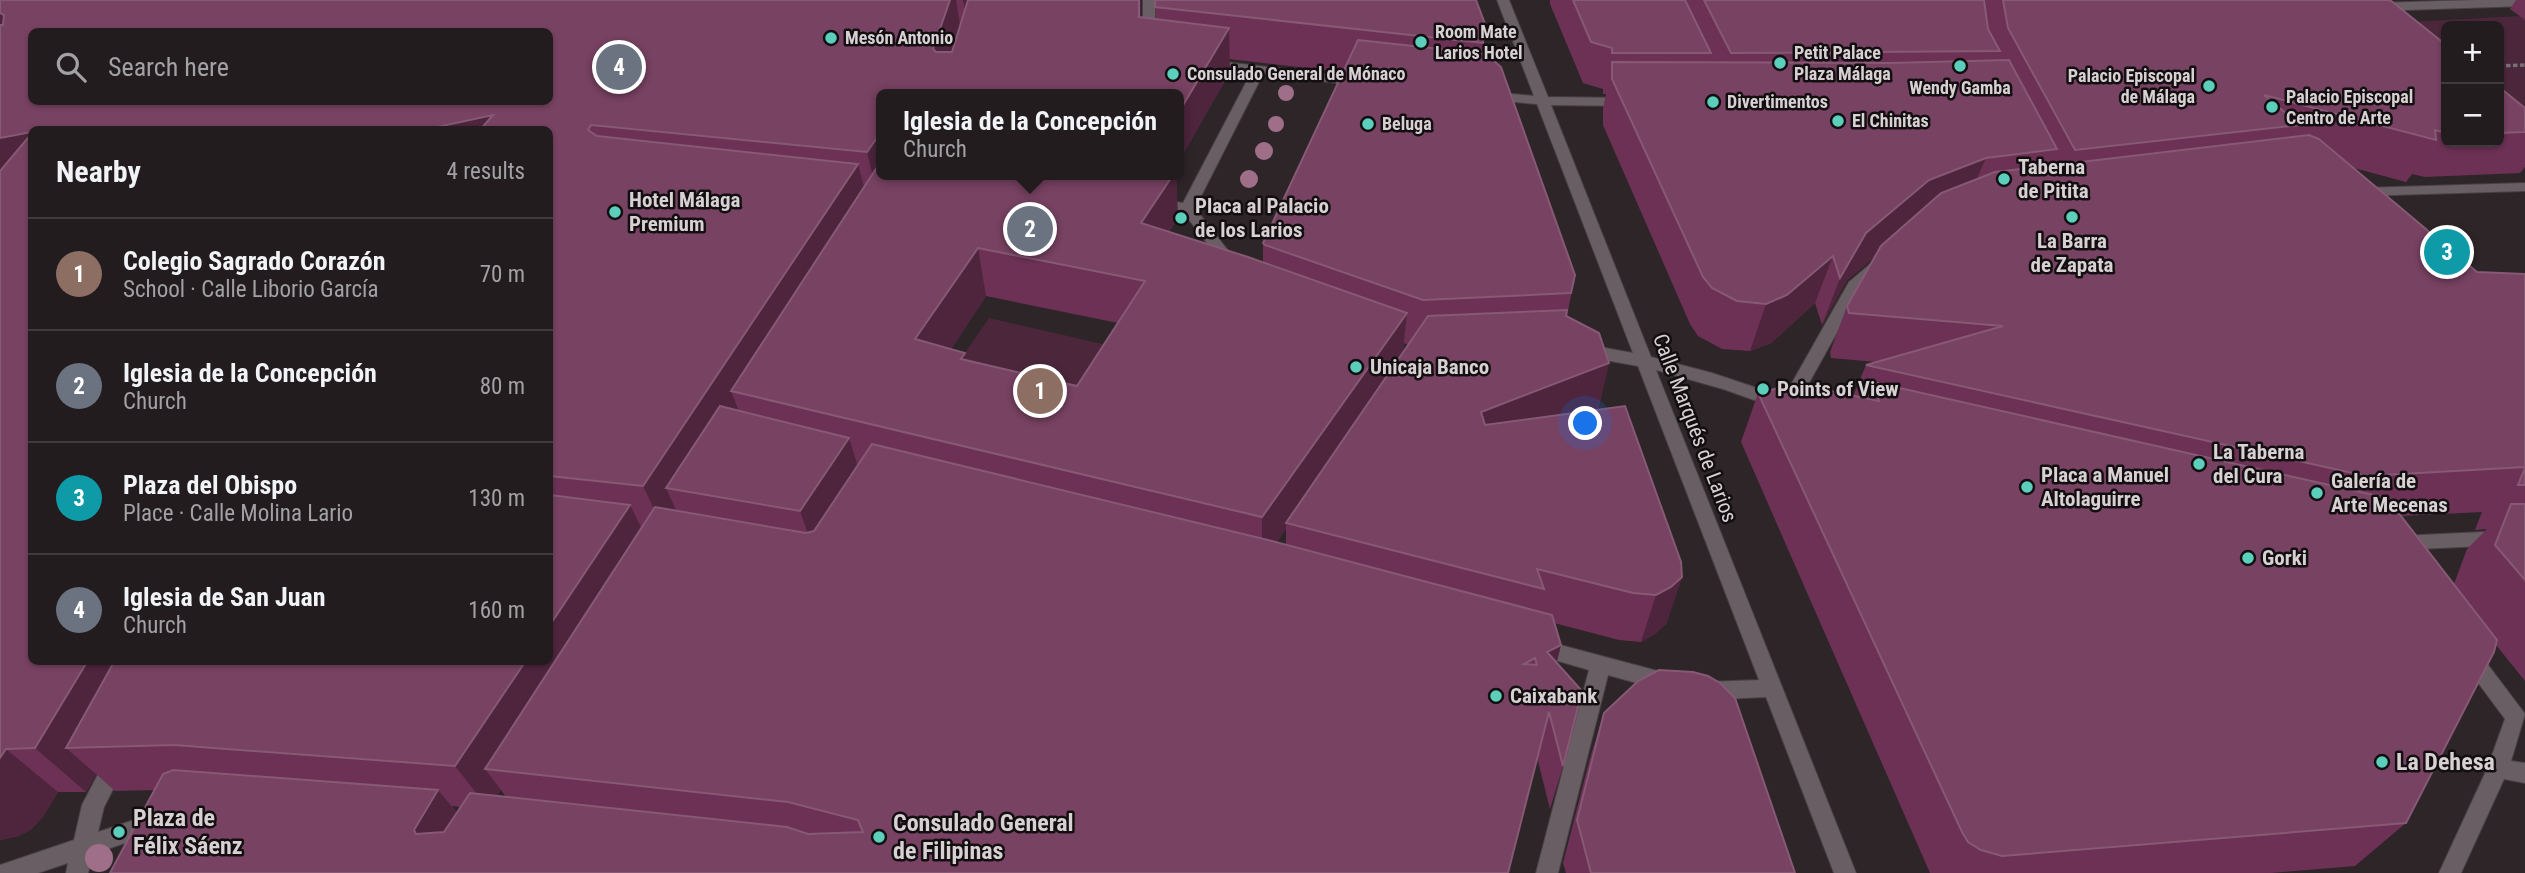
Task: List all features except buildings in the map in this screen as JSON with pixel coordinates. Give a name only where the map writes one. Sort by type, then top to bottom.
[{"type":"street","points":[[1149,0],[1149,56]]},
{"type":"street","name":"Calle Marqués de Larios","points":[[1503,0],[1846,873]]},
{"type":"street","points":[[2367,8],[2525,2]]},
{"type":"street","points":[[1204,64],[1364,82]]},
{"type":"street","points":[[1188,208],[1259,70]]},
{"type":"street","points":[[1475,95],[1544,101],[1646,102]]},
{"type":"street","points":[[2351,193],[2525,187]]},
{"type":"street","points":[[1143,201],[1188,208],[1242,279]]},
{"type":"street","points":[[1562,350],[1576,349],[1643,359],[1713,377],[1795,407],[1854,286],[1896,250]]},
{"type":"street","points":[[2400,565],[2383,544],[2525,537]]},
{"type":"street","points":[[2450,873],[2498,769],[2516,717],[2458,641]]},
{"type":"street","points":[[1521,643],[1696,691],[1773,688]]},
{"type":"street","points":[[1547,873],[1601,664]]},
{"type":"street","points":[[77,873],[93,804],[125,745]]},
{"type":"street","points":[[2498,769],[2525,774]]},
{"type":"street","points":[[10,872],[170,818]]},
{"type":"path","points":[[2504,66],[2525,65]]},
{"type":"shaded area","points":[[2520,16],[2525,20],[2525,116],[2504,110],[2504,21],[2441,21],[2441,59],[2410,22]]},
{"type":"shaded area","points":[[989,318],[1120,348],[1084,408],[949,376]]},
{"type":"place","name":"Mesón Antonio","points":[[831,38]]},
{"type":"place","name":"Room Mate Larios Hotel","points":[[1421,42]]},
{"type":"place","name":"Petit Palace Plaza Málaga","points":[[1780,63]]},
{"type":"place","name":"Wendy Gamba","points":[[1960,66]]},
{"type":"place","name":"Iglesia de San Juan","points":[[619,67]]},
{"type":"place","name":"Consulado General de Mónaco","points":[[1173,74]]},
{"type":"place","name":"Palacio Episcopal de Málaga","points":[[2209,86]]},
{"type":"place","name":"Divertimentos","points":[[1713,102]]},
{"type":"place","name":"Palacio Episcopal Centro de Arte","points":[[2272,107]]},
{"type":"place","name":"El Chinitas","points":[[1838,121]]},
{"type":"place","name":"Beluga","points":[[1368,124]]},
{"type":"place","name":"Taberna de Pitita","points":[[2004,179]]},
{"type":"place","name":"Hotel Málaga Premium","points":[[615,212]]},
{"type":"place","name":"La Barra de Zapata","points":[[2072,217]]},
{"type":"place","name":"Placa al Palacio de los Larios","points":[[1181,218]]},
{"type":"place","name":"Iglesia de la Concepción","points":[[1030,229]]},
{"type":"place","name":"Plaza del Obispo","points":[[2447,252]]},
{"type":"place","name":"Unicaja Banco","points":[[1356,367]]},
{"type":"place","name":"Points of View","points":[[1763,389]]},
{"type":"place","name":"Colegio Sagrado Corazón","points":[[1040,391]]},
{"type":"place","name":"La Taberna del Cura","points":[[2199,464]]},
{"type":"place","name":"Placa a Manuel Altolaguirre","points":[[2027,487]]},
{"type":"place","name":"Galería de Arte Mecenas","points":[[2317,493]]},
{"type":"place","name":"Gorki","points":[[2248,558]]},
{"type":"place","name":"Caixabank","points":[[1496,696]]},
{"type":"place","name":"La Dehesa","points":[[2382,762]]},
{"type":"place","name":"Plaza de Félix Sáenz","points":[[119,832]]},
{"type":"place","name":"Consulado General de Filipinas","points":[[879,837]]}]
